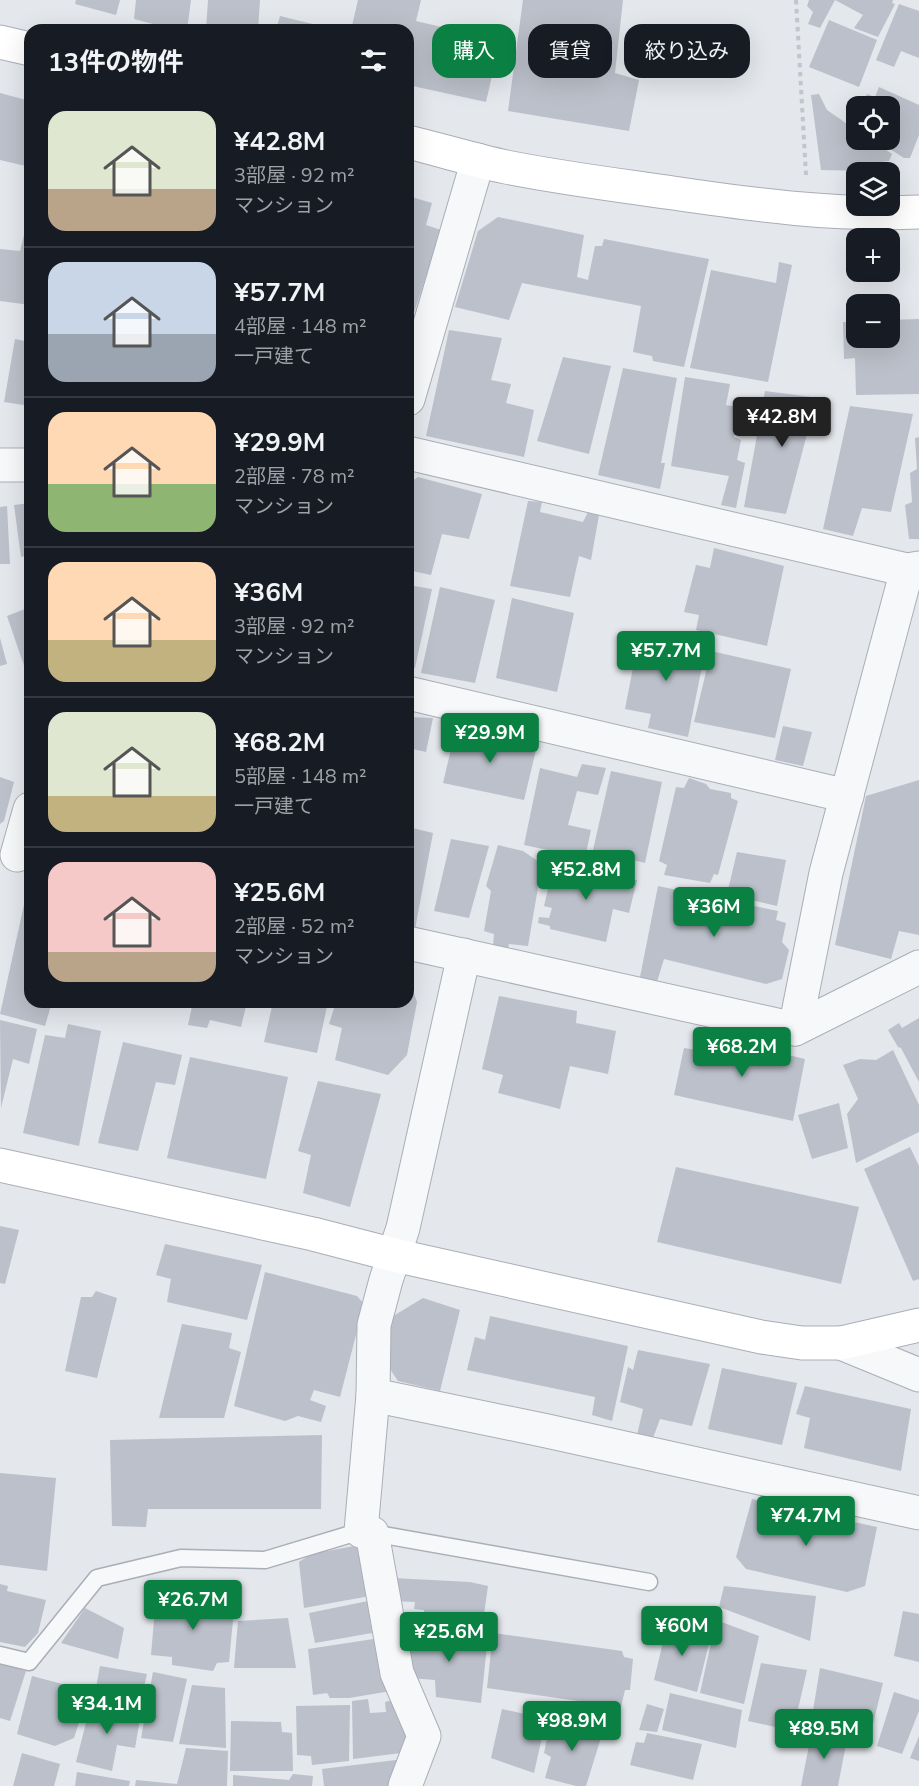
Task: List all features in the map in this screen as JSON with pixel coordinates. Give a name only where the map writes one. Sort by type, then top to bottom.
[{"type":"street","points":[[0,42],[24,48]]},
{"type":"street","points":[[414,144],[533,172],[749,204],[844,212],[892,214],[919,212]]},
{"type":"street","points":[[414,379],[478,160]]},
{"type":"street","points":[[414,454],[913,569],[826,873],[795,1029]]},
{"type":"street","points":[[0,465],[24,465]]},
{"type":"street","points":[[414,694],[847,796]]},
{"type":"street","points":[[16,855],[24,829]]},
{"type":"street","points":[[414,944],[795,1029],[919,967]]},
{"type":"street","points":[[405,1786],[424,1737],[397,1673],[366,1532],[374,1325],[403,1228],[464,956]]},
{"type":"street","points":[[0,1165],[761,1336],[802,1343],[841,1343],[919,1325]]},
{"type":"street","points":[[841,1343],[919,1375]]},
{"type":"street","points":[[373,1395],[919,1513]]},
{"type":"lane","points":[[0,1654],[30,1662],[97,1578],[181,1558],[265,1560],[366,1532],[650,1582]]},
{"type":"path","points":[[796,0],[806,175]]},
{"type":"building","points":[[76,0],[120,0],[116,15],[75,4]]},
{"type":"building","points":[[136,0],[191,0],[188,24],[153,24],[134,19]]},
{"type":"building","points":[[208,0],[260,0],[258,24],[206,24]]},
{"type":"building","points":[[358,0],[421,0],[416,21],[432,25],[432,78],[492,78],[486,102],[414,86],[414,24],[352,24]]},
{"type":"building","points":[[523,0],[623,0],[615,73],[624,76],[624,78],[639,80],[629,131],[508,111],[512,78],[516,78],[516,52]]},
{"type":"building","points":[[809,0],[835,0],[820,28],[808,24],[813,12],[807,6]]},
{"type":"building","points":[[835,0],[893,0],[892,3],[895,4],[878,37],[854,28],[863,15]]},
{"type":"building","points":[[899,4],[919,11],[919,58],[901,51],[894,67],[876,60]]},
{"type":"building","points":[[280,16],[313,24],[278,24]]},
{"type":"building","points":[[829,20],[877,40],[859,87],[809,67]]},
{"type":"building","points":[[879,87],[899,96],[875,96]]},
{"type":"building","points":[[0,93],[24,99],[24,166],[0,160]]},
{"type":"building","points":[[819,94],[827,110],[846,123],[846,150],[886,150],[892,154],[889,161],[846,162],[846,171],[821,170],[811,95]]},
{"type":"building","points":[[900,96],[919,105],[919,135],[910,158],[904,158],[892,150],[900,150]]},
{"type":"building","points":[[414,198],[432,203],[426,225],[441,230],[414,313]]},
{"type":"building","points":[[498,217],[584,235],[577,277],[588,280],[595,246],[602,246],[604,239],[709,259],[684,367],[653,361],[652,356],[633,352],[641,306],[522,283],[509,320],[455,307],[478,231]]},
{"type":"building","points":[[24,235],[24,304],[0,301],[0,249],[20,251]]},
{"type":"building","points":[[779,262],[792,265],[768,382],[690,368],[711,270],[776,283]]},
{"type":"building","points":[[919,319],[919,394],[856,395],[855,358],[844,359],[843,322],[846,322],[846,348],[900,348],[900,320]]},
{"type":"building","points":[[449,330],[502,338],[491,380],[511,384],[506,403],[534,410],[524,457],[426,436]]},
{"type":"building","points":[[15,339],[24,341],[24,405],[4,402]]},
{"type":"building","points":[[563,357],[611,366],[589,454],[537,441]]},
{"type":"building","points":[[623,368],[677,378],[661,463],[665,463],[660,489],[598,475]]},
{"type":"building","points":[[685,377],[730,384],[726,405],[737,407],[734,437],[741,440],[737,460],[745,463],[736,508],[721,505],[729,476],[671,466]]},
{"type":"building","points":[[765,391],[827,399],[825,435],[807,434],[786,514],[744,507]]},
{"type":"building","points":[[850,406],[913,414],[891,512],[862,508],[853,536],[823,529]]},
{"type":"building","points":[[919,437],[919,539],[909,539],[905,505],[912,502],[910,473],[917,469],[915,438]]},
{"type":"building","points":[[418,477],[482,494],[469,539],[442,534],[431,575],[414,571],[414,480]]},
{"type":"building","points":[[528,501],[542,502],[540,512],[583,522],[588,512],[599,515],[591,560],[579,556],[570,597],[510,586]]},
{"type":"building","points":[[24,504],[24,556],[21,557],[14,505]]},
{"type":"building","points":[[7,506],[10,564],[0,564],[0,507]]},
{"type":"building","points":[[714,548],[784,566],[767,646],[696,630],[699,615],[684,612],[696,565],[710,568]]},
{"type":"building","points":[[414,586],[432,589],[414,668]]},
{"type":"building","points":[[440,587],[495,600],[475,683],[421,673]]},
{"type":"building","points":[[512,598],[574,613],[557,692],[496,678]]},
{"type":"building","points":[[24,609],[24,666],[7,616]]},
{"type":"building","points":[[640,632],[706,646],[688,737],[648,728],[651,714],[625,709]]},
{"type":"building","points":[[0,638],[7,664],[0,666]]},
{"type":"building","points":[[711,651],[791,669],[775,738],[694,722]]},
{"type":"building","points":[[414,717],[433,718],[426,752],[414,749]]},
{"type":"building","points":[[783,726],[812,732],[803,766],[775,760]]},
{"type":"building","points":[[456,728],[537,746],[524,800],[443,783]]},
{"type":"building","points":[[582,764],[606,768],[598,795],[577,791],[568,825],[591,830],[585,858],[524,845],[540,768],[577,777]]},
{"type":"building","points":[[611,771],[662,782],[645,863],[593,850]]},
{"type":"building","points":[[0,777],[14,782],[4,821],[0,824]]},
{"type":"building","points":[[689,778],[706,784],[710,789],[731,793],[731,798],[738,801],[718,875],[714,874],[710,883],[664,875],[667,865],[659,861],[676,787],[684,788]]},
{"type":"building","points":[[919,780],[919,935],[899,931],[891,959],[835,945],[866,796]]},
{"type":"building","points":[[414,828],[433,833],[414,929]]},
{"type":"building","points":[[451,839],[489,846],[469,918],[434,911]]},
{"type":"building","points":[[498,845],[523,851],[542,864],[528,946],[509,944],[508,949],[493,946],[494,934],[484,931],[491,891],[486,886]]},
{"type":"building","points":[[737,852],[786,860],[777,906],[727,894]]},
{"type":"building","points":[[554,863],[637,880],[629,913],[613,909],[606,942],[550,929],[550,926],[538,923],[539,917],[549,918],[552,908],[544,906]]},
{"type":"building","points":[[658,886],[778,911],[776,920],[786,923],[782,942],[789,950],[782,979],[766,984],[664,959],[656,985],[639,982]]},
{"type":"building","points":[[24,905],[24,1008],[50,1008],[45,1026],[0,1014]]},
{"type":"building","points":[[414,994],[417,1002],[407,1055],[388,1075],[335,1060],[342,1028],[329,1024],[334,1008],[414,1008]]},
{"type":"building","points":[[499,996],[577,1011],[576,1023],[616,1031],[608,1074],[570,1066],[560,1109],[498,1093],[503,1075],[482,1069]]},
{"type":"building","points":[[192,1008],[246,1008],[241,1027],[210,1020],[207,1028],[188,1025]]},
{"type":"building","points":[[272,1008],[327,1008],[317,1053],[264,1042]]},
{"type":"building","points":[[919,1018],[919,1082],[901,1048],[898,1047],[888,1030],[899,1023],[902,1028]]},
{"type":"building","points":[[0,1020],[37,1029],[29,1064],[13,1059],[1,1108]]},
{"type":"building","points":[[68,1024],[101,1031],[79,1146],[23,1133],[45,1035],[65,1038]]},
{"type":"building","points":[[709,1036],[805,1059],[793,1121],[674,1095],[684,1048],[702,1051]]},
{"type":"building","points":[[123,1042],[182,1055],[175,1085],[156,1082],[138,1151],[98,1143]]},
{"type":"building","points":[[893,1050],[919,1105],[919,1132],[856,1163],[847,1114],[858,1099],[843,1065],[860,1059],[876,1060]]},
{"type":"building","points":[[190,1057],[288,1077],[266,1179],[167,1158]]},
{"type":"building","points":[[318,1081],[381,1094],[350,1207],[303,1193],[311,1155],[298,1151]]},
{"type":"building","points":[[839,1103],[848,1148],[812,1159],[798,1115]]},
{"type":"building","points":[[910,1147],[919,1166],[919,1279],[913,1281],[864,1169]]},
{"type":"building","points":[[676,1167],[859,1207],[841,1284],[657,1242]]},
{"type":"building","points":[[0,1226],[19,1230],[5,1284],[0,1283]]},
{"type":"building","points":[[165,1244],[262,1265],[247,1320],[167,1302],[171,1279],[156,1275]]},
{"type":"building","points":[[265,1272],[357,1296],[364,1304],[340,1397],[314,1390],[310,1400],[326,1406],[321,1422],[298,1416],[285,1421],[234,1406]]},
{"type":"building","points":[[96,1291],[117,1298],[97,1378],[65,1371],[81,1297],[92,1297]]},
{"type":"building","points":[[423,1298],[460,1310],[440,1391],[398,1381],[386,1363],[390,1318]]},
{"type":"building","points":[[490,1316],[628,1346],[612,1421],[592,1415],[595,1397],[467,1370],[475,1337],[485,1340]]},
{"type":"building","points":[[182,1324],[232,1333],[229,1348],[241,1352],[224,1418],[159,1418]]},
{"type":"building","points":[[638,1350],[710,1364],[692,1426],[660,1419],[653,1438],[637,1435],[643,1409],[620,1402],[628,1367],[633,1370]]},
{"type":"building","points":[[722,1368],[797,1383],[782,1445],[708,1429]]},
{"type":"building","points":[[805,1386],[911,1409],[901,1471],[804,1448],[810,1418],[796,1414]]},
{"type":"building","points":[[322,1435],[321,1509],[148,1509],[146,1527],[112,1526],[110,1440]]},
{"type":"building","points":[[0,1473],[56,1478],[47,1571],[0,1565]]},
{"type":"building","points":[[752,1499],[819,1515],[819,1522],[837,1527],[840,1519],[877,1527],[865,1586],[847,1592],[746,1569],[736,1557]]},
{"type":"building","points":[[354,1546],[363,1548],[370,1596],[304,1608],[299,1562],[311,1554]]},
{"type":"building","points":[[393,1578],[470,1582],[488,1586],[482,1628],[461,1627],[461,1622],[424,1618],[424,1610],[414,1609],[415,1602],[391,1601]]},
{"type":"building","points":[[0,1584],[8,1586],[7,1591],[46,1600],[38,1633],[25,1647],[0,1642]]},
{"type":"building","points":[[724,1586],[816,1596],[810,1641],[719,1607]]},
{"type":"building","points":[[156,1597],[235,1599],[229,1662],[217,1663],[213,1671],[172,1665],[172,1657],[151,1655]]},
{"type":"building","points":[[368,1601],[372,1633],[315,1643],[309,1613]]},
{"type":"building","points":[[85,1608],[124,1628],[118,1659],[61,1643]]},
{"type":"building","points":[[903,1611],[919,1614],[919,1662],[894,1656]]},
{"type":"building","points":[[288,1618],[296,1668],[234,1668],[238,1621]]},
{"type":"building","points":[[716,1620],[759,1636],[744,1704],[700,1693]]},
{"type":"building","points":[[668,1621],[693,1627],[692,1634],[710,1640],[697,1692],[654,1680]]},
{"type":"building","points":[[403,1631],[488,1636],[481,1703],[436,1697],[435,1680],[410,1678]]},
{"type":"building","points":[[493,1633],[622,1651],[624,1657],[633,1659],[630,1690],[625,1690],[621,1707],[487,1688]]},
{"type":"building","points":[[380,1638],[391,1691],[349,1698],[330,1698],[327,1693],[313,1695],[308,1649]]},
{"type":"building","points":[[0,1663],[26,1671],[10,1721],[0,1718]]},
{"type":"building","points":[[761,1663],[807,1670],[793,1731],[748,1721]]},
{"type":"building","points":[[100,1666],[147,1674],[139,1708],[94,1699]]},
{"type":"building","points":[[820,1668],[883,1683],[869,1740],[811,1723]]},
{"type":"building","points":[[153,1672],[187,1679],[173,1742],[141,1738]]},
{"type":"building","points":[[32,1676],[89,1691],[74,1738],[55,1746],[17,1734]]},
{"type":"building","points":[[192,1685],[225,1688],[226,1748],[179,1744]]},
{"type":"building","points":[[894,1692],[919,1700],[919,1711],[902,1754],[877,1746]]},
{"type":"building","points":[[670,1693],[742,1710],[736,1748],[662,1730]]},
{"type":"building","points":[[368,1699],[370,1713],[386,1712],[385,1702],[397,1699],[410,1729],[409,1752],[353,1759],[352,1701]]},
{"type":"building","points":[[91,1703],[141,1713],[135,1748],[117,1745],[112,1771],[76,1762]]},
{"type":"building","points":[[647,1704],[664,1709],[657,1732],[639,1730]]},
{"type":"building","points":[[350,1705],[349,1761],[312,1765],[311,1756],[297,1755],[296,1706]]},
{"type":"building","points":[[502,1709],[534,1716],[536,1713],[547,1715],[534,1773],[491,1758]]},
{"type":"building","points":[[551,1719],[604,1728],[586,1786],[576,1786],[545,1778],[551,1757],[544,1753]]},
{"type":"building","points":[[231,1721],[281,1722],[282,1732],[292,1733],[293,1771],[230,1771]]},
{"type":"building","points":[[812,1730],[847,1739],[838,1786],[801,1786]]},
{"type":"building","points":[[647,1733],[702,1744],[693,1780],[630,1765],[636,1742],[644,1743]]},
{"type":"building","points":[[919,1736],[919,1761],[910,1758]]},
{"type":"building","points":[[186,1748],[228,1751],[227,1786],[135,1786],[136,1780],[177,1784]]},
{"type":"building","points":[[22,1753],[60,1764],[54,1786],[13,1786]]},
{"type":"building","points":[[404,1759],[398,1786],[324,1786],[322,1769]]},
{"type":"building","points":[[77,1772],[130,1781],[129,1786],[75,1786]]},
{"type":"building","points":[[293,1774],[313,1776],[312,1786],[233,1786],[233,1775],[289,1780]]}]
